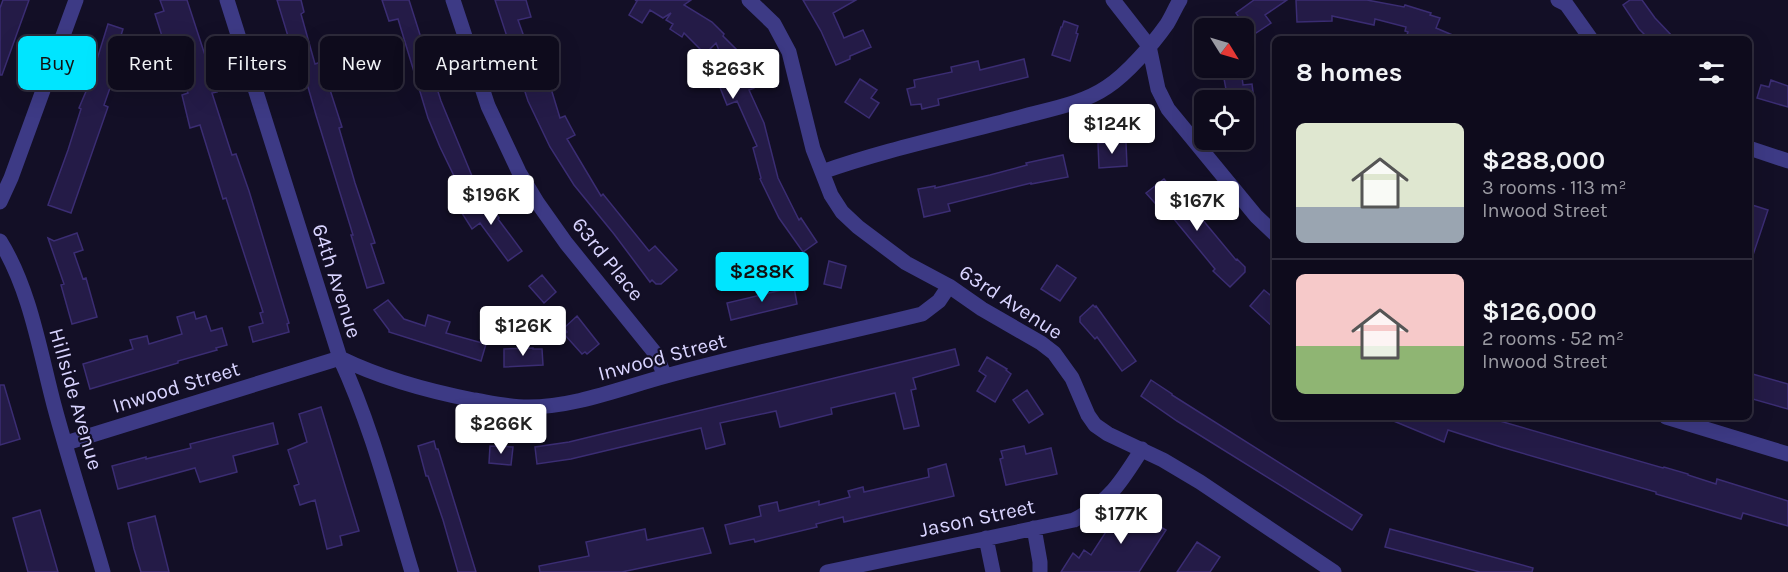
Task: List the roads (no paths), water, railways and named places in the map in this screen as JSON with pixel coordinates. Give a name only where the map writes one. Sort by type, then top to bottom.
[{"type":"street","points":[[0,202],[11,178],[76,0]]},
{"type":"street","name":"64th Avenue","points":[[227,0],[340,358],[367,423],[412,572]]},
{"type":"street","name":"63rd Place","points":[[453,0],[488,106],[519,172],[566,243],[655,353],[665,376]]},
{"type":"street","name":"63rd Avenue","points":[[749,0],[774,24],[789,52],[813,149],[831,195],[842,212],[906,263],[949,286],[1054,353],[1072,378],[1088,415],[1108,434],[1142,449],[1200,482],[1333,572]]},
{"type":"street","points":[[1113,0],[1149,46],[1158,89],[1168,109],[1256,216],[1272,231]]},
{"type":"street","points":[[822,172],[858,159],[1089,98],[1108,87],[1129,69],[1168,22],[1180,0]]},
{"type":"street","points":[[1563,1],[1589,36]]},
{"type":"street","points":[[1752,149],[1788,161]]},
{"type":"street","name":"Hillside Avenue","points":[[0,241],[20,283],[28,308],[103,572]]},
{"type":"street","name":"Inwood Street","points":[[66,443],[340,358],[396,382],[429,390],[500,405],[527,407],[552,405],[612,393],[665,376],[922,314],[939,301],[949,286]]},
{"type":"street","points":[[1676,420],[1788,454]]},
{"type":"street","name":"Jason Street","points":[[827,572],[1074,520],[1092,511],[1108,497],[1142,449]]},
{"type":"street","points":[[1034,528],[1040,572]]},
{"type":"street","points":[[986,538],[993,572]]}]
